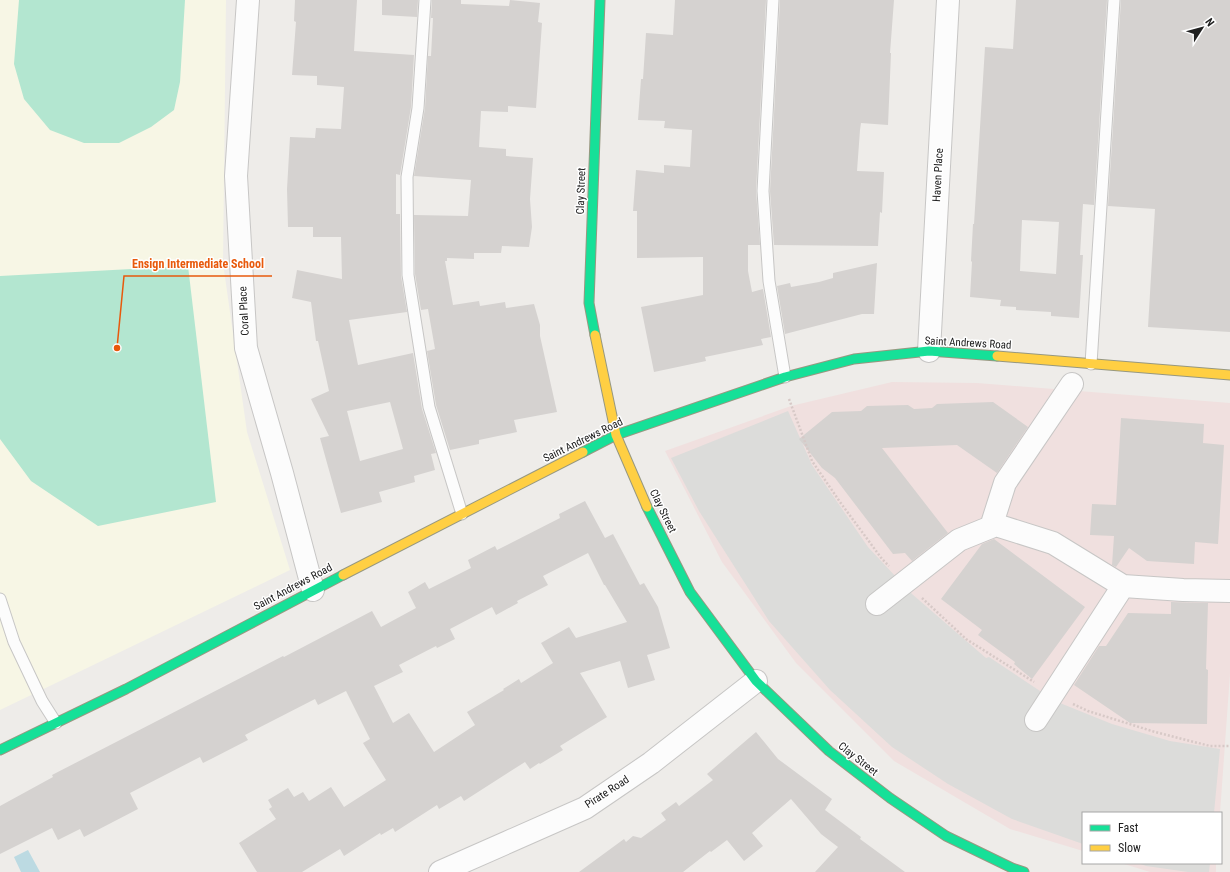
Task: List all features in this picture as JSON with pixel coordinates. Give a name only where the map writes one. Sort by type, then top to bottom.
[{"type":"street","name":"Coral Place","points":[[248,0],[236,176],[246,348],[282,473],[313,590]]},
{"type":"street","name":"Clay Street","points":[[600,0],[589,303],[616,435],[644,502],[690,592],[756,681],[829,751],[890,798],[946,836],[1015,871]]},
{"type":"street","name":"Haven Place","points":[[929,351],[948,0]]},
{"type":"street","name":"Saint Andrews Road","points":[[0,750],[126,689],[313,590],[616,435],[785,378],[854,359],[929,351],[1230,375]]},
{"type":"street","points":[[992,527],[1005,482],[1072,384]]},
{"type":"street","points":[[877,604],[959,540],[996,525],[1053,543],[1123,586],[1230,591]]},
{"type":"street","points":[[1036,720],[1123,586]]},
{"type":"street","name":"Pirate Road","points":[[440,872],[585,808],[651,763],[756,681]]},
{"type":"lane","points":[[425,0],[418,108],[407,177],[408,275],[429,407],[462,514]]},
{"type":"lane","points":[[773,0],[763,191],[768,280],[785,378]]},
{"type":"lane","points":[[1091,364],[1114,0]]},
{"type":"lane","points":[[0,598],[14,642],[42,701],[56,723]]},
{"type":"path","points":[[788,396],[812,461],[840,502],[882,559],[966,640],[1053,694],[1088,711],[1155,732],[1210,746],[1230,746]]},
{"type":"shaded area","points":[[0,0],[226,0],[223,263],[247,432],[290,570],[0,710]]},
{"type":"shaded area","points":[[892,382],[977,383],[1230,403],[1230,674],[1220,812],[1082,812],[1082,851],[1010,829],[894,761],[796,663],[722,562],[665,451],[791,406]]},
{"type":"shaded area","points":[[788,411],[812,465],[868,547],[912,594],[986,658],[989,657],[1055,701],[1112,724],[1170,741],[1220,749],[1214,812],[1082,812],[1082,844],[1012,819],[948,784],[892,747],[830,690],[769,621],[699,511],[671,458]]},
{"type":"shaded area","points":[[1124,864],[1216,864],[1216,872],[1150,872]]},
{"type":"shaded area","points":[[1141,864],[1210,864],[1209,872],[1188,872]]},
{"type":"green space","points":[[19,0],[185,0],[180,82],[174,110],[151,127],[119,143],[84,143],[50,130],[24,99],[14,64]]},
{"type":"green space","points":[[188,266],[216,502],[98,526],[31,481],[0,439],[0,276]]},
{"type":"water","points":[[28,850],[40,872],[21,872],[14,857]]},
{"type":"building","points":[[295,0],[357,0],[354,51],[414,55],[411,107],[400,175],[396,174],[396,214],[400,214],[401,276],[407,312],[349,320],[358,365],[413,353],[422,409],[436,453],[431,454],[435,470],[414,476],[415,482],[379,492],[382,502],[341,513],[320,438],[329,436],[311,399],[329,391],[318,341],[316,341],[311,302],[292,298],[297,270],[342,279],[341,237],[313,237],[313,227],[288,227],[287,189],[290,137],[315,138],[316,128],[341,129],[344,87],[317,85],[317,76],[292,75],[296,22],[294,21]],"holes":[[[390,402],[403,449],[360,461],[347,411]]]},
{"type":"building","points":[[382,0],[418,0],[417,17],[382,15]]},
{"type":"building","points":[[432,0],[461,0],[461,4],[509,6],[510,0],[540,3],[538,22],[542,23],[536,108],[508,106],[508,112],[481,111],[479,147],[506,149],[506,156],[533,158],[530,199],[532,227],[529,247],[502,246],[501,253],[474,253],[474,259],[447,258],[447,261],[445,261],[453,305],[479,301],[480,306],[505,302],[506,308],[534,304],[540,325],[540,336],[557,412],[514,420],[517,432],[479,440],[479,444],[450,450],[436,405],[427,351],[435,349],[428,309],[421,310],[415,274],[414,215],[468,216],[471,180],[414,176],[425,108],[428,56],[431,56],[433,18],[431,18]]},
{"type":"building","points":[[675,0],[766,0],[756,191],[760,245],[748,245],[748,271],[752,292],[763,289],[771,337],[761,339],[763,345],[705,357],[706,361],[654,372],[641,307],[703,295],[703,257],[637,258],[637,211],[633,211],[636,170],[664,173],[664,165],[690,167],[692,130],[664,128],[665,121],[638,120],[641,79],[643,79],[646,33],[673,35]]},
{"type":"building","points":[[780,0],[894,0],[890,53],[888,125],[861,123],[857,171],[884,172],[882,213],[880,212],[878,246],[774,245],[770,191]]},
{"type":"building","points":[[1016,0],[1107,0],[1094,205],[1083,204],[1080,255],[1083,255],[1079,318],[1051,316],[1051,312],[1016,310],[1016,307],[1000,306],[1001,300],[970,297],[973,224],[985,47],[1013,49]],"holes":[[[1022,220],[1059,222],[1056,274],[1020,271]]]},
{"type":"building","points":[[1121,0],[1230,0],[1230,332],[1148,327],[1155,209],[1108,206]]},
{"type":"building","points":[[877,263],[874,314],[862,314],[785,334],[777,286],[790,283],[791,287],[819,282],[833,278],[833,273]]},
{"type":"building","points":[[993,402],[1028,427],[997,473],[957,445],[882,448],[948,533],[912,561],[905,553],[893,554],[835,478],[822,468],[799,439],[832,412],[861,411],[867,406],[908,405],[914,409],[932,408],[937,404]]},
{"type":"building","points":[[1121,418],[1204,424],[1203,443],[1224,445],[1218,544],[1195,542],[1194,564],[1147,561],[1129,548],[1116,567],[1112,565],[1114,536],[1090,535],[1092,504],[1116,505]]},
{"type":"building","points":[[585,501],[605,538],[613,534],[640,585],[644,583],[658,607],[670,648],[647,655],[655,680],[628,688],[620,661],[580,673],[607,717],[560,746],[563,750],[540,764],[539,763],[530,769],[525,762],[464,801],[461,796],[439,809],[437,805],[395,832],[393,828],[381,835],[380,833],[344,856],[340,849],[302,872],[257,872],[239,843],[276,819],[269,809],[272,807],[268,800],[288,788],[294,797],[303,792],[309,801],[331,787],[344,807],[386,780],[363,743],[370,739],[346,691],[318,705],[315,699],[245,735],[248,740],[213,758],[203,763],[200,757],[130,793],[138,809],[84,837],[80,829],[58,840],[52,828],[0,854],[0,806],[53,777],[52,775],[372,611],[381,627],[416,608],[408,592],[425,582],[429,589],[471,568],[468,560],[495,546],[497,550],[560,518],[559,514]],"holes":[[[588,553],[604,585],[627,622],[576,638],[569,627],[541,643],[553,663],[521,683],[519,679],[503,689],[504,690],[467,712],[475,725],[434,752],[409,713],[393,723],[374,686],[403,672],[399,665],[436,646],[437,648],[455,639],[450,629],[492,607],[496,615],[518,603],[517,601],[548,585],[543,576]]]},
{"type":"building","points":[[994,539],[1085,607],[1032,679],[1014,664],[1015,662],[978,635],[982,630],[941,599],[982,544]]},
{"type":"building","points":[[1171,602],[1208,603],[1206,669],[1208,670],[1207,724],[1130,723],[1074,685],[1099,646],[1106,646],[1128,613],[1171,614]]},
{"type":"building","points":[[756,732],[778,759],[832,799],[825,810],[861,837],[860,839],[905,872],[815,872],[838,847],[821,834],[791,799],[752,833],[763,846],[744,861],[727,840],[683,872],[579,872],[624,839],[626,842],[633,836],[641,838],[666,820],[661,813],[676,802],[679,806],[713,780],[707,774]]},
{"type":"traffic: fast","points":[[595,335],[589,303],[600,0]]},
{"type":"traffic: fast","points":[[583,452],[616,435],[785,377],[854,359],[929,351],[997,356]]},
{"type":"traffic: fast","points":[[647,507],[690,592],[756,681],[829,751],[890,798],[946,836],[1012,868],[1024,872]]},
{"type":"traffic: fast","points":[[0,750],[126,689],[343,575]]},
{"type":"traffic: slow","points":[[595,335],[616,435],[647,507]]},
{"type":"traffic: slow","points":[[997,356],[1230,375]]},
{"type":"traffic: slow","points":[[343,575],[583,452]]},
{"type":"place","name":"Ensign Intermediate School","points":[[117,348]]}]
